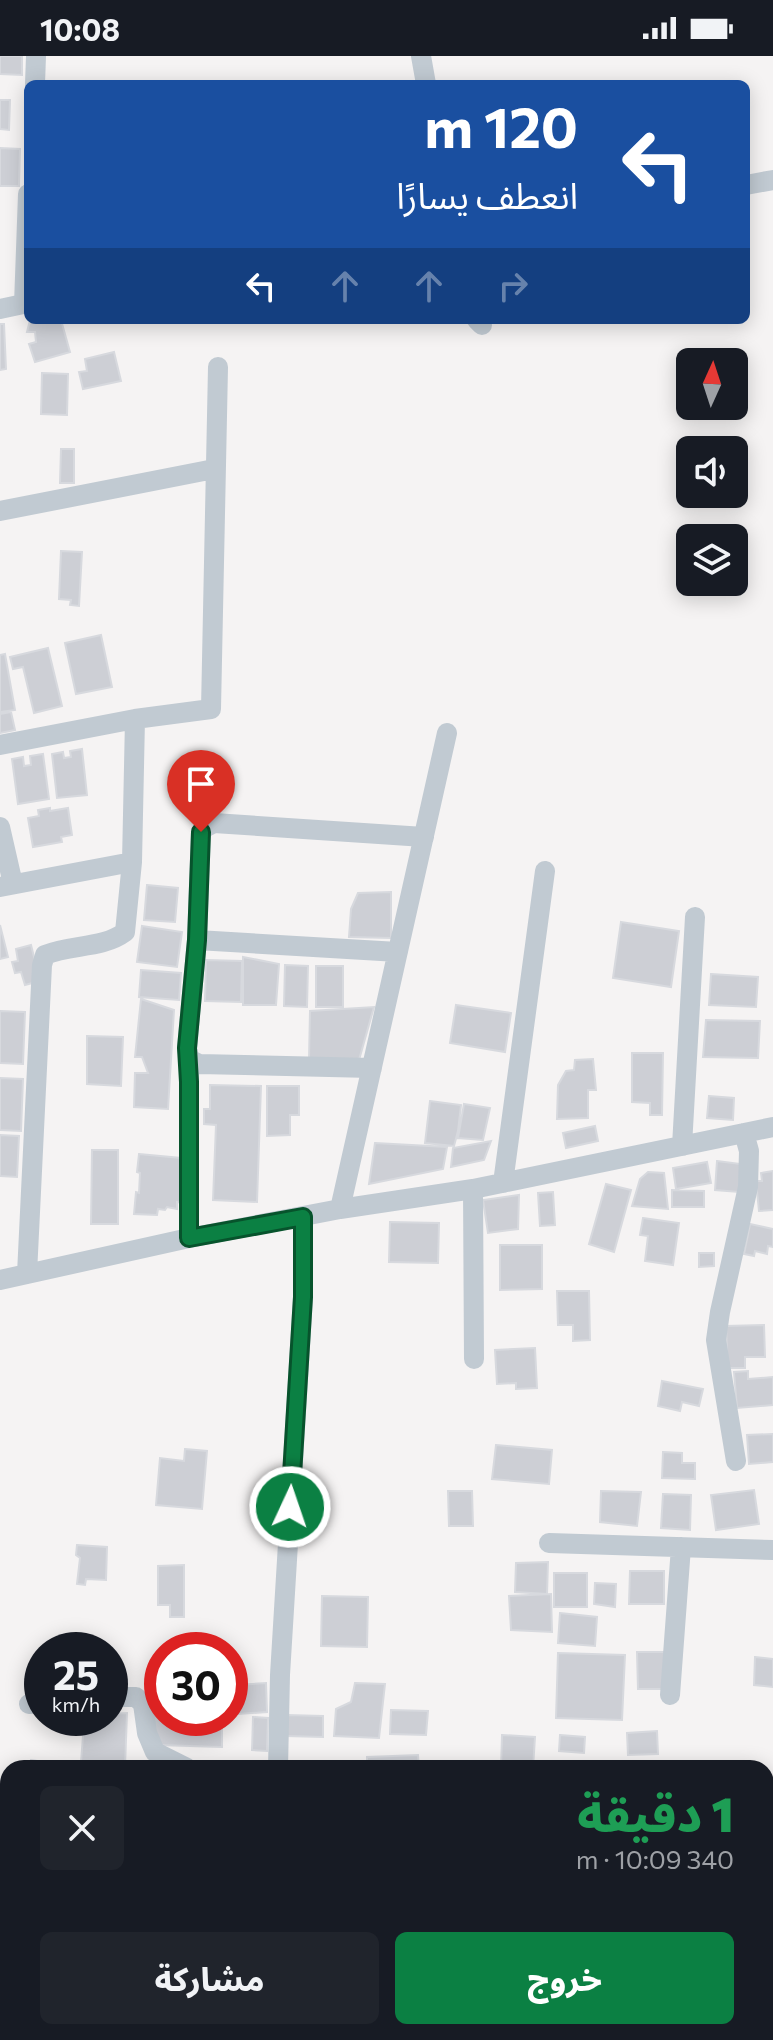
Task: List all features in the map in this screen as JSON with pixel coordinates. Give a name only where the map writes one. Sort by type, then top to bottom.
[{"type":"street","points":[[35,80],[36,56]]},
{"type":"street","points":[[421,56],[425,80]]},
{"type":"street","points":[[750,184],[773,180]]},
{"type":"street","points":[[0,309],[24,303]]},
{"type":"street","points":[[0,745],[135,719],[211,709],[218,367]]},
{"type":"street","points":[[0,511],[214,469]]},
{"type":"street","points":[[27,1274],[42,965],[45,955],[55,951],[105,943],[125,932],[132,862],[135,719]]},
{"type":"street","points":[[340,1209],[447,733]]},
{"type":"street","points":[[189,1238],[187,1048],[197,940],[201,832],[214,823],[424,837]]},
{"type":"street","points":[[0,827],[6,885],[132,862]]},
{"type":"street","points":[[503,1183],[545,871]]},
{"type":"street","points":[[682,1146],[695,917]]},
{"type":"street","points":[[197,940],[398,952]]},
{"type":"street","points":[[189,1059],[199,1064],[372,1068]]},
{"type":"street","points":[[0,1280],[189,1238],[340,1209],[473,1189],[773,1127]]},
{"type":"street","points":[[736,1461],[716,1340],[748,1187],[749,1151],[744,1133]]},
{"type":"street","points":[[473,1189],[474,1359]]},
{"type":"street","points":[[278,1760],[284,1594],[303,1297],[303,1217]]},
{"type":"street","points":[[549,1543],[773,1550]]},
{"type":"street","points":[[670,1695],[681,1547]]},
{"type":"street","points":[[128,1697],[136,1697],[143,1704],[147,1733],[155,1752],[171,1760]]},
{"type":"building","points":[[0,56],[22,56],[22,75],[0,74]]},
{"type":"building","points":[[0,100],[10,100],[9,130],[0,129]]},
{"type":"building","points":[[0,148],[20,149],[19,186],[0,186]]},
{"type":"building","points":[[0,324],[4,324],[6,369],[0,370]]},
{"type":"building","points":[[29,324],[62,324],[70,352],[35,362],[29,344],[36,342],[35,332],[27,332]]},
{"type":"building","points":[[114,352],[121,381],[83,389],[79,372],[87,371],[85,359]]},
{"type":"building","points":[[42,373],[68,374],[67,415],[41,414]]},
{"type":"building","points":[[61,449],[74,449],[74,483],[60,483]]},
{"type":"building","points":[[61,551],[82,552],[79,606],[70,605],[71,600],[59,599]]},
{"type":"building","points":[[101,635],[112,687],[76,694],[65,643]]},
{"type":"building","points":[[48,648],[62,706],[34,713],[23,667],[13,669],[10,657]]},
{"type":"building","points":[[5,654],[15,710],[0,712],[0,655]]},
{"type":"building","points":[[11,712],[15,730],[0,733],[0,714]]},
{"type":"building","points":[[82,749],[87,795],[57,798],[52,754],[63,752],[64,758],[71,757],[70,751]]},
{"type":"building","points":[[43,754],[49,799],[18,804],[12,759],[23,757],[24,766],[31,765],[30,756]]},
{"type":"building","points":[[50,808],[50,811],[68,808],[72,835],[61,837],[62,842],[33,847],[28,818],[39,816],[38,810]]},
{"type":"building","points":[[147,885],[178,888],[175,922],[144,920]]},
{"type":"building","points":[[391,892],[391,938],[349,937],[351,909],[358,893]]},
{"type":"building","points":[[621,922],[679,931],[671,987],[613,978]]},
{"type":"building","points":[[0,925],[8,957],[0,959]]},
{"type":"building","points":[[142,926],[182,932],[177,967],[137,962]]},
{"type":"building","points":[[31,945],[40,981],[25,985],[21,972],[15,973],[12,962],[18,961],[16,949]]},
{"type":"building","points":[[243,957],[279,964],[276,1005],[243,1005]]},
{"type":"building","points":[[206,960],[242,961],[241,1002],[205,1001]]},
{"type":"building","points":[[285,965],[308,966],[307,1007],[284,1006]]},
{"type":"building","points":[[316,966],[343,966],[343,1007],[316,1007]]},
{"type":"building","points":[[141,970],[181,973],[179,1000],[139,997]]},
{"type":"building","points":[[711,974],[758,977],[756,1007],[709,1005]]},
{"type":"building","points":[[141,999],[174,1010],[168,1109],[134,1107],[135,1073],[148,1073],[142,1057],[135,1057]]},
{"type":"building","points":[[456,1005],[511,1013],[505,1052],[450,1043]]},
{"type":"building","points":[[374,1007],[359,1060],[309,1060],[310,1011]]},
{"type":"building","points":[[0,1011],[25,1012],[23,1064],[0,1063]]},
{"type":"building","points":[[706,1020],[760,1021],[758,1058],[703,1057]]},
{"type":"building","points":[[87,1036],[123,1037],[121,1086],[87,1084]]},
{"type":"building","points":[[632,1053],[663,1053],[662,1115],[650,1115],[650,1103],[632,1102]]},
{"type":"building","points":[[593,1059],[596,1090],[588,1090],[588,1118],[557,1119],[558,1085],[566,1071],[574,1070],[575,1060]]},
{"type":"building","points":[[0,1078],[23,1079],[21,1131],[0,1130]]},
{"type":"building","points":[[210,1085],[261,1086],[257,1202],[213,1200],[216,1125],[204,1124],[204,1109],[210,1109]]},
{"type":"building","points":[[267,1086],[299,1086],[299,1115],[290,1115],[290,1135],[267,1136]]},
{"type":"building","points":[[709,1096],[734,1098],[733,1120],[707,1118]]},
{"type":"building","points":[[430,1101],[461,1105],[454,1146],[425,1143]]},
{"type":"building","points":[[464,1104],[490,1108],[483,1140],[458,1138]]},
{"type":"building","points":[[595,1126],[598,1141],[566,1148],[563,1133]]},
{"type":"building","points":[[0,1135],[19,1136],[17,1177],[0,1176]]},
{"type":"building","points":[[491,1141],[484,1160],[451,1167],[453,1148]]},
{"type":"building","points":[[375,1143],[447,1147],[443,1169],[369,1184]]},
{"type":"building","points":[[92,1150],[118,1150],[118,1224],[91,1224]]},
{"type":"building","points":[[139,1154],[181,1158],[182,1203],[177,1202],[177,1209],[158,1209],[157,1215],[134,1214],[136,1192],[139,1193]]},
{"type":"building","points":[[717,1161],[741,1164],[739,1192],[715,1190]]},
{"type":"building","points":[[707,1162],[711,1183],[676,1189],[673,1168]]},
{"type":"building","points":[[773,1171],[773,1210],[759,1211],[756,1181],[762,1181],[761,1173]]},
{"type":"building","points":[[648,1172],[664,1173],[668,1209],[632,1206],[640,1179]]},
{"type":"building","points":[[606,1184],[631,1190],[614,1252],[589,1244]]},
{"type":"building","points":[[672,1190],[704,1191],[704,1207],[672,1207]]},
{"type":"building","points":[[553,1192],[555,1225],[540,1226],[538,1193]]},
{"type":"building","points":[[519,1195],[518,1229],[488,1233],[483,1200]]},
{"type":"building","points":[[643,1218],[679,1223],[673,1265],[645,1261],[648,1236],[640,1235]]},
{"type":"building","points":[[390,1222],[439,1223],[438,1263],[389,1262]]},
{"type":"building","points":[[750,1224],[773,1229],[773,1247],[768,1246],[767,1254],[755,1251],[754,1256],[744,1254]]},
{"type":"building","points":[[500,1245],[542,1245],[542,1289],[500,1290]]},
{"type":"building","points":[[699,1253],[714,1253],[714,1266],[699,1267]]},
{"type":"building","points":[[557,1291],[589,1291],[590,1340],[573,1341],[573,1325],[558,1325]]},
{"type":"building","points":[[764,1325],[765,1357],[745,1357],[745,1368],[722,1368],[727,1353],[726,1326]]},
{"type":"building","points":[[535,1348],[537,1388],[516,1389],[516,1383],[497,1384],[495,1350]]},
{"type":"building","points":[[748,1371],[748,1379],[773,1377],[773,1405],[737,1408],[734,1372]]},
{"type":"building","points":[[662,1381],[703,1389],[699,1406],[682,1402],[680,1411],[658,1406]]},
{"type":"building","points":[[773,1434],[773,1462],[749,1464],[747,1435]]},
{"type":"building","points":[[496,1445],[552,1450],[549,1484],[492,1479]]},
{"type":"building","points":[[185,1449],[207,1451],[202,1509],[156,1505],[160,1458],[184,1461]]},
{"type":"building","points":[[663,1452],[682,1453],[682,1463],[695,1463],[695,1479],[662,1478]]},
{"type":"building","points":[[754,1490],[759,1524],[716,1530],[711,1495]]},
{"type":"building","points":[[448,1491],[472,1491],[473,1526],[449,1526]]},
{"type":"building","points":[[601,1491],[641,1492],[637,1526],[600,1522]]},
{"type":"building","points":[[663,1494],[691,1495],[690,1530],[661,1528]]},
{"type":"building","points":[[77,1545],[107,1547],[106,1580],[86,1579],[85,1585],[77,1584],[80,1558],[76,1555]]},
{"type":"building","points":[[548,1562],[547,1594],[515,1592],[516,1563]]},
{"type":"building","points":[[184,1565],[184,1617],[170,1617],[170,1605],[158,1605],[158,1566]]},
{"type":"building","points":[[630,1571],[664,1571],[664,1604],[629,1604]]},
{"type":"building","points":[[554,1573],[587,1573],[587,1607],[554,1607]]},
{"type":"building","points":[[595,1583],[616,1584],[615,1607],[594,1604]]},
{"type":"building","points":[[551,1594],[552,1632],[511,1630],[509,1596]]},
{"type":"building","points":[[322,1596],[368,1597],[367,1647],[321,1646]]},
{"type":"building","points":[[560,1613],[597,1617],[595,1646],[558,1643]]},
{"type":"building","points":[[637,1652],[664,1652],[664,1689],[638,1689]]},
{"type":"building","points":[[558,1653],[625,1655],[622,1720],[556,1718]]},
{"type":"building","points":[[755,1657],[773,1659],[773,1687],[754,1685]]},
{"type":"building","points":[[266,1683],[267,1712],[248,1713],[248,1684]]},
{"type":"building","points":[[355,1683],[385,1684],[379,1738],[334,1736],[336,1709],[351,1702]]},
{"type":"building","points":[[391,1710],[428,1711],[426,1735],[390,1734]]},
{"type":"building","points":[[286,1715],[323,1716],[323,1737],[286,1736]]},
{"type":"building","points":[[253,1717],[268,1718],[267,1751],[252,1750]]},
{"type":"building","points":[[657,1731],[658,1754],[628,1755],[627,1733]]},
{"type":"building","points":[[502,1735],[535,1737],[534,1760],[501,1760]]},
{"type":"building","points":[[560,1735],[585,1737],[584,1753],[559,1751]]},
{"type":"building","points":[[83,1736],[126,1736],[125,1760],[81,1760]]},
{"type":"building","points":[[155,1736],[222,1736],[222,1747],[157,1745]]},
{"type":"building","points":[[418,1755],[418,1760],[367,1760],[367,1757]]},
{"type":"route","points":[[201,832],[197,940],[187,1048],[189,1238],[303,1217],[303,1297],[290,1507]]}]
